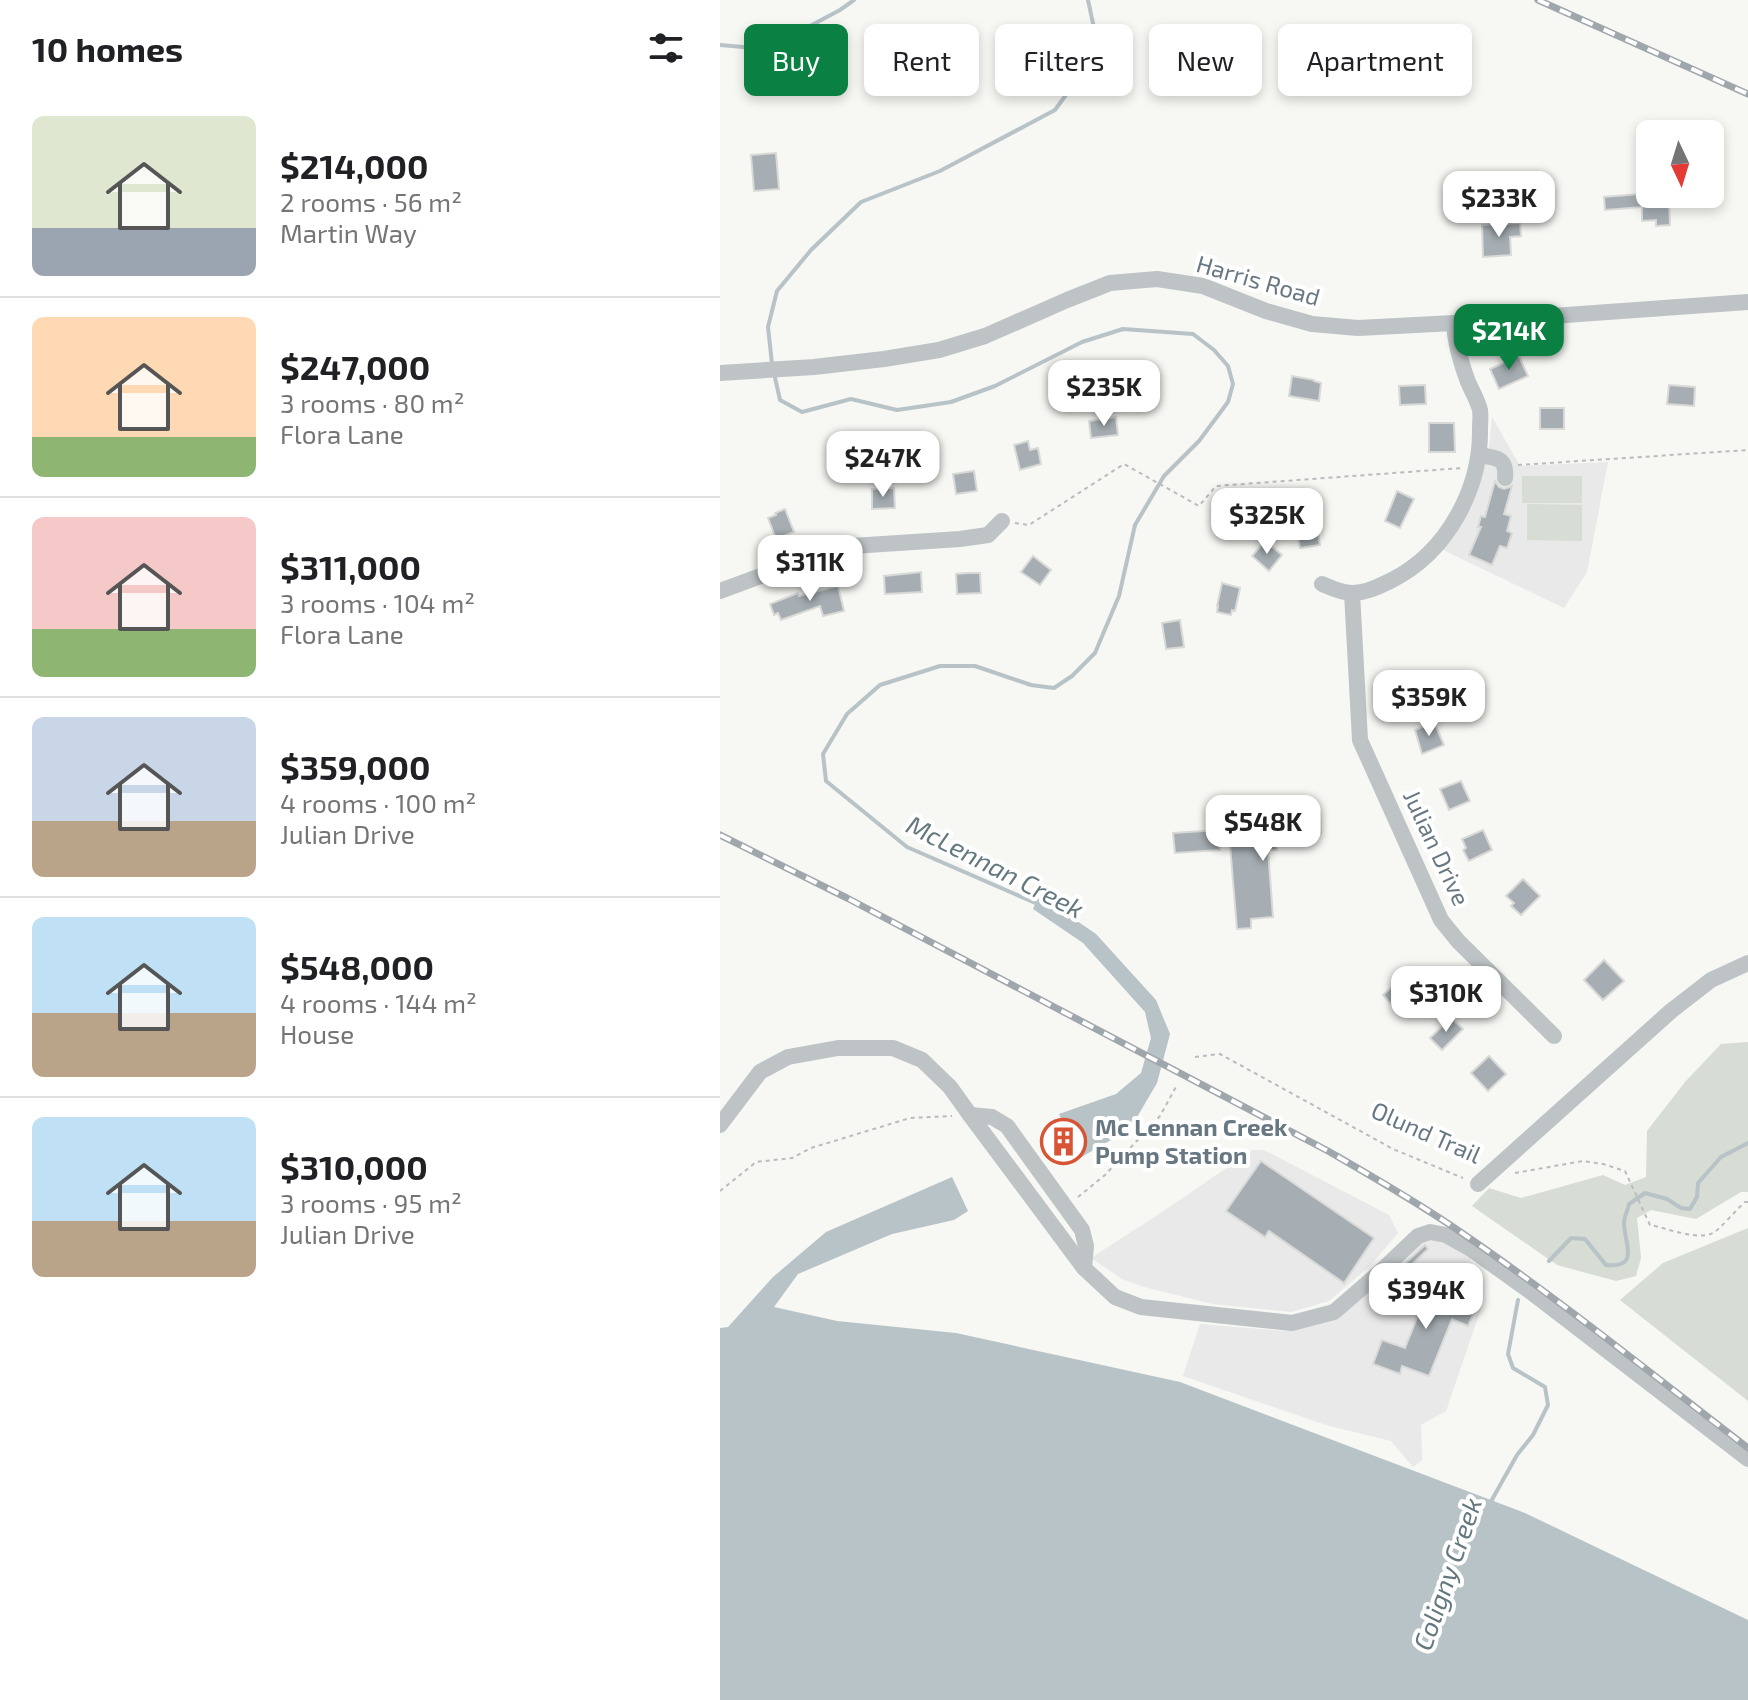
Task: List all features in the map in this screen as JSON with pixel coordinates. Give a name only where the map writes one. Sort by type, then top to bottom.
[{"type":"street","name":"Harris Road","points":[[726,373],[814,367],[939,350],[985,336],[1110,283],[1157,279],[1203,286],[1266,311],[1312,324],[1358,328],[1748,302]]},
{"type":"street","points":[[1322,584],[1352,593],[1376,588],[1402,575],[1420,562],[1452,524],[1472,487],[1478,461],[1480,410],[1455,341],[1454,323]]},
{"type":"street","points":[[1478,461],[1493,458],[1502,461],[1505,472]]},
{"type":"street","points":[[720,591],[831,550],[988,535],[1002,521]]},
{"type":"street","name":"Julian Drive","points":[[1352,593],[1360,740],[1441,920],[1458,941],[1554,1036]]},
{"type":"street","points":[[1478,1184],[1671,1011],[1711,980],[1748,963]]},
{"type":"street","points":[[720,1125],[760,1072],[788,1057],[838,1048],[893,1048],[922,1060],[950,1087],[1084,1268],[1115,1297],[1141,1307],[1292,1323],[1334,1312],[1418,1236],[1430,1232],[1446,1235],[1531,1292],[1748,1459]]},
{"type":"street","points":[[970,1115],[992,1117],[1007,1126],[1082,1230],[1086,1246],[1084,1268]]},
{"type":"path","points":[[1505,472],[1522,465],[1748,450]]},
{"type":"path","points":[[1002,521],[1029,525],[1124,464],[1199,506],[1216,486],[1478,461]]},
{"type":"path","points":[[1228,798],[1234,826]]},
{"type":"path","points":[[1216,828],[1211,818],[1245,806],[1251,823]]},
{"type":"path","name":"Olund Trail","points":[[1195,1057],[1220,1054],[1393,1149],[1478,1184]]},
{"type":"path","points":[[1066,1207],[1105,1175],[1160,1116],[1177,1085]]},
{"type":"path","points":[[720,1191],[756,1162],[792,1158],[811,1148],[910,1118],[970,1115]]},
{"type":"path","name":"Olund Trail","points":[[1509,1174],[1583,1161],[1625,1171],[1650,1225],[1703,1237],[1715,1232],[1748,1202]]},
{"type":"shaded area","points":[[1492,417],[1520,466],[1608,462],[1587,572],[1564,608],[1441,549],[1470,509],[1489,447]]},
{"type":"shaded area","points":[[1522,476],[1582,476],[1582,503],[1522,503]]},
{"type":"shaded area","points":[[1527,504],[1582,505],[1582,541],[1527,540]]},
{"type":"shaded area","points":[[1748,1042],[1748,1192],[1741,1192],[1696,1219],[1651,1210],[1637,1218],[1641,1258],[1636,1276],[1616,1281],[1557,1265],[1472,1206],[1489,1188],[1521,1198],[1603,1175],[1625,1185],[1646,1177],[1647,1131],[1685,1082],[1721,1044]]},
{"type":"shaded area","points":[[1253,1150],[1264,1150],[1389,1215],[1398,1233],[1370,1266],[1329,1301],[1291,1312],[1212,1304],[1122,1279],[1091,1258],[1165,1210]]},
{"type":"shaded area","points":[[1748,1228],[1748,1401],[1620,1300],[1663,1263]]},
{"type":"shaded area","points":[[1432,1238],[1469,1252],[1482,1306],[1446,1411],[1421,1425],[1422,1460],[1413,1467],[1391,1441],[1326,1425],[1183,1376],[1200,1324],[1284,1331],[1336,1318],[1420,1239]]},
{"type":"water","points":[[1039,895],[1096,934],[1156,1000],[1170,1034],[1157,1083],[1130,1129],[1078,1159],[1059,1114],[1116,1094],[1141,1073],[1151,1038],[1145,1012],[1083,943],[1033,909]]},
{"type":"water","points":[[952,1177],[968,1211],[954,1220],[892,1234],[798,1274],[774,1307],[837,1321],[956,1333],[1180,1382],[1525,1513],[1748,1620],[1748,1700],[720,1700],[720,1328],[728,1327],[773,1277],[826,1232]]},
{"type":"building","points":[[776,153],[779,189],[754,191],[751,155]]},
{"type":"building","points":[[1636,194],[1636,207],[1605,210],[1604,197]]},
{"type":"building","points":[[1642,208],[1669,208],[1670,225],[1656,226],[1656,220],[1642,221]]},
{"type":"building","points":[[1520,223],[1521,236],[1510,237],[1511,255],[1483,257],[1482,225]]},
{"type":"building","points":[[1519,356],[1528,376],[1499,389],[1490,369]]},
{"type":"building","points":[[1292,376],[1321,383],[1319,401],[1289,396]]},
{"type":"building","points":[[1425,385],[1426,404],[1400,405],[1399,386]]},
{"type":"building","points":[[1669,385],[1695,387],[1694,406],[1667,404]]},
{"type":"building","points":[[1540,408],[1564,408],[1564,429],[1540,429]]},
{"type":"building","points":[[1116,417],[1118,435],[1091,438],[1089,421]]},
{"type":"building","points":[[1429,423],[1454,423],[1455,452],[1429,452]]},
{"type":"building","points":[[1028,441],[1030,450],[1038,448],[1041,464],[1020,470],[1014,445]]},
{"type":"building","points":[[974,471],[977,491],[956,494],[953,474]]},
{"type":"building","points":[[1495,481],[1504,489],[1512,486],[1504,514],[1511,516],[1507,531],[1512,533],[1507,548],[1500,546],[1492,565],[1469,555],[1481,527],[1478,527],[1481,516],[1485,517]]},
{"type":"building","points":[[894,488],[895,508],[872,509],[872,489]]},
{"type":"building","points":[[1397,491],[1414,499],[1400,528],[1385,521]]},
{"type":"building","points":[[785,509],[794,532],[776,539],[768,518]]},
{"type":"building","points":[[1316,519],[1320,545],[1300,548],[1296,526],[1303,525],[1303,521]]},
{"type":"building","points":[[1265,541],[1282,555],[1269,571],[1252,556]]},
{"type":"building","points":[[1033,556],[1051,570],[1040,585],[1021,572]]},
{"type":"building","points":[[921,572],[922,592],[885,594],[884,576]]},
{"type":"building","points":[[980,573],[981,593],[957,594],[956,574]]},
{"type":"building","points":[[1222,583],[1240,588],[1235,611],[1232,610],[1231,615],[1217,612]]},
{"type":"building","points":[[838,586],[844,611],[823,616],[820,606],[781,620],[778,613],[774,615],[770,604],[798,593],[799,596]]},
{"type":"building","points":[[1180,620],[1184,647],[1166,649],[1162,623]]},
{"type":"building","points":[[1434,722],[1444,745],[1422,754],[1415,730]]},
{"type":"building","points":[[1461,781],[1470,801],[1449,810],[1440,789]]},
{"type":"building","points":[[1320,812],[1321,833],[1276,836],[1277,850],[1268,850],[1273,917],[1251,919],[1251,928],[1237,929],[1230,845],[1257,842],[1255,816]]},
{"type":"building","points":[[1219,830],[1220,850],[1175,853],[1173,833]]},
{"type":"building","points":[[1483,830],[1492,850],[1469,861],[1462,839]]},
{"type":"building","points":[[1523,879],[1540,896],[1521,915],[1506,896]]},
{"type":"building","points":[[1604,960],[1624,981],[1603,1000],[1584,980]]},
{"type":"building","points":[[1410,971],[1423,991],[1399,1013],[1383,995]]},
{"type":"building","points":[[1451,1018],[1463,1029],[1442,1050],[1430,1038]]},
{"type":"building","points":[[1489,1056],[1506,1074],[1488,1091],[1471,1073]]},
{"type":"building","points":[[1261,1161],[1374,1238],[1344,1283],[1269,1231],[1265,1237],[1226,1211]]},
{"type":"building","points":[[1425,1245],[1428,1249],[1405,1271],[1401,1267]]},
{"type":"building","points":[[1416,1281],[1477,1305],[1468,1326],[1452,1319],[1429,1376],[1402,1366],[1400,1374],[1373,1364],[1382,1340],[1405,1348],[1422,1305],[1408,1299]]},
{"type":"waterway","name":"McLennan Creek","points":[[720,45],[767,49],[854,0]]},
{"type":"waterway","name":"McLennan Creek","points":[[772,364],[768,327],[777,291],[811,250],[861,202],[940,171],[1055,110],[1089,63],[1094,28],[1088,0]]},
{"type":"waterway","name":"McLennan Creek","points":[[774,373],[780,400],[802,412],[851,399],[897,410],[951,402],[995,386],[1082,342],[1123,329],[1193,334],[1228,366],[1233,384],[1228,402],[1199,441],[1164,476],[1135,525],[1119,596],[1095,653],[1072,676],[1054,688],[1031,685],[975,666],[940,666],[880,685],[847,714],[823,754],[826,781],[907,847],[1040,905]]},
{"type":"waterway","name":"Coligny Creek","points":[[1549,1261],[1571,1238],[1585,1239],[1606,1265],[1624,1263],[1628,1253],[1624,1223],[1629,1204],[1645,1193],[1690,1209],[1697,1197],[1698,1183],[1721,1157],[1748,1143]]},
{"type":"waterway","name":"Coligny Creek","points":[[1489,1505],[1548,1405],[1545,1387],[1513,1368],[1508,1354],[1518,1300]]},
{"type":"railway","points":[[1538,0],[1748,94]]},
{"type":"railway","points":[[720,835],[847,898],[1328,1151],[1395,1190],[1533,1283],[1748,1448]]},
{"type":"place","name":"Mc Lennan Creek Pump Station","points":[[1064,1142]]}]
